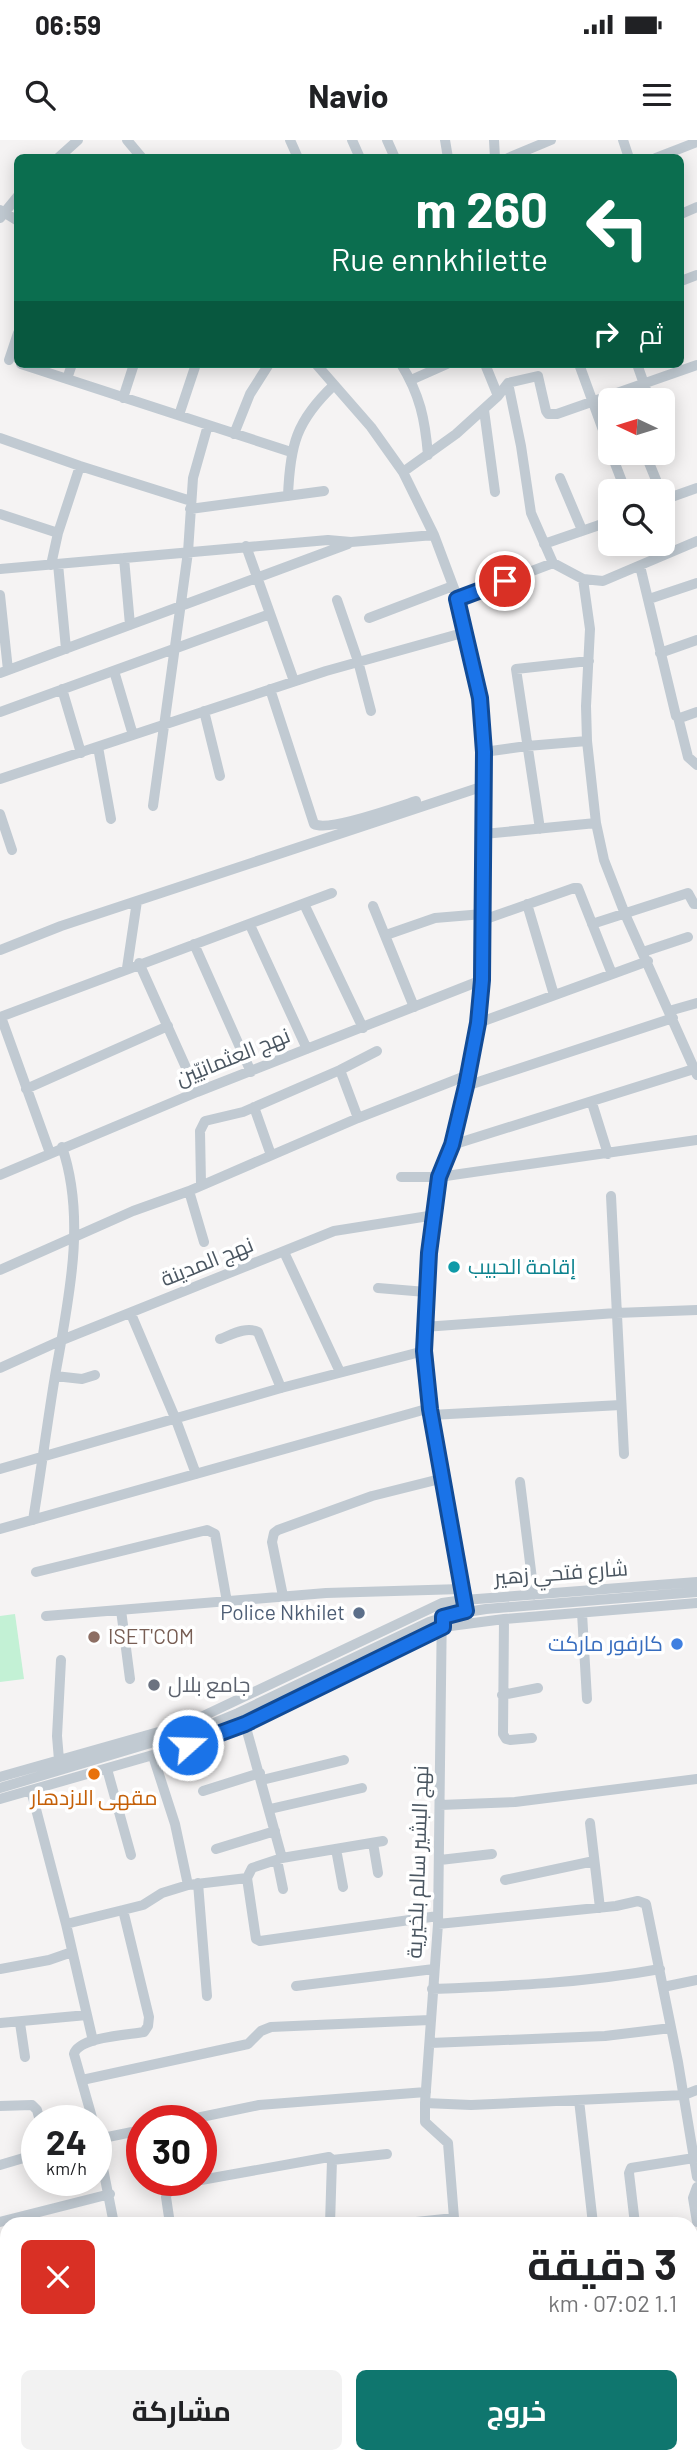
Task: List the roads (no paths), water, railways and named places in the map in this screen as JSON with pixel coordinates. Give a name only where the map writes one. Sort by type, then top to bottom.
[{"type":"street","points":[[62,154],[78,140]]},
{"type":"street","points":[[518,154],[551,140]]},
{"type":"street","points":[[666,154],[697,142]]},
{"type":"street","points":[[1,213],[14,200]]},
{"type":"street","points":[[403,472],[484,410],[508,383],[538,376],[546,411],[552,414],[697,365]]},
{"type":"street","points":[[33,368],[291,452]]},
{"type":"street","points":[[67,379],[71,368]]},
{"type":"street","points":[[123,398],[133,368]]},
{"type":"street","points":[[179,415],[196,368]]},
{"type":"street","points":[[234,434],[250,394],[266,368]]},
{"type":"street","points":[[319,368],[371,427],[403,472],[434,535],[457,599],[480,698],[484,752],[482,980],[478,1023],[467,1080],[452,1145],[439,1177],[425,1292],[424,1327],[430,1412],[465,1606]]},
{"type":"street","points":[[404,368],[411,380],[425,421],[428,455]]},
{"type":"street","points":[[411,380],[438,368]]},
{"type":"street","points":[[487,368],[498,397]]},
{"type":"street","points":[[580,368],[598,418]]},
{"type":"street","points":[[639,368],[646,388]]},
{"type":"street","points":[[508,383],[531,513],[553,563],[583,579],[603,581],[697,541]]},
{"type":"street","points":[[288,496],[291,452],[307,414],[334,386]]},
{"type":"street","points":[[484,410],[495,492]]},
{"type":"street","points":[[153,806],[176,648],[196,463],[208,425]]},
{"type":"street","points":[[0,438],[190,505],[324,491]]},
{"type":"street","points":[[66,649],[55,564],[58,533],[80,466]]},
{"type":"street","points":[[560,478],[582,530]]},
{"type":"street","points":[[675,494],[697,488]]},
{"type":"street","points":[[0,514],[58,533]]},
{"type":"street","points":[[544,544],[598,525]]},
{"type":"street","points":[[0,569],[328,540],[351,542],[434,535]]},
{"type":"street","points":[[0,595],[4,672],[351,542]]},
{"type":"street","points":[[246,547],[294,681]]},
{"type":"street","points":[[124,558],[130,625]]},
{"type":"street","points":[[457,599],[553,563]]},
{"type":"street","points":[[640,566],[688,757],[697,765]]},
{"type":"street","points":[[452,1145],[696,1071],[625,914],[604,860],[596,823],[587,741],[590,629],[583,579]]},
{"type":"street","points":[[649,599],[697,583]]},
{"type":"street","points":[[369,618],[453,586]]},
{"type":"street","points":[[337,600],[358,661],[371,711]]},
{"type":"street","points":[[0,712],[270,614]]},
{"type":"street","points":[[0,779],[294,681],[466,632]]},
{"type":"street","points":[[660,653],[697,640]]},
{"type":"street","points":[[540,829],[516,670],[589,662]]},
{"type":"street","points":[[114,671],[133,735]]},
{"type":"street","points":[[62,689],[81,753]]},
{"type":"street","points":[[270,690],[304,796],[317,827],[339,824],[417,801],[447,798]]},
{"type":"street","points":[[204,711],[220,776]]},
{"type":"street","points":[[678,717],[697,712]]},
{"type":"street","points":[[484,752],[587,741]]},
{"type":"street","points":[[98,747],[111,819]]},
{"type":"street","points":[[0,950],[61,926],[484,786]]},
{"type":"street","points":[[0,814],[12,850]]},
{"type":"street","points":[[484,834],[596,823]]},
{"type":"street","points":[[386,935],[435,918],[483,917],[576,888],[580,891],[612,974]]},
{"type":"street","points":[[50,1153],[1,1017],[139,963],[250,925],[332,893]]},
{"type":"street","points":[[592,924],[688,893],[694,904],[697,904]]},
{"type":"street","points":[[127,968],[137,901]]},
{"type":"street","points":[[304,904],[363,1028]]},
{"type":"street","points":[[527,904],[554,995]]},
{"type":"street","points":[[373,906],[414,1007]]},
{"type":"street","points":[[250,925],[307,1049]]},
{"type":"street","points":[[478,1023],[612,974],[688,937]]},
{"type":"street","points":[[194,944],[251,1072]]},
{"type":"street","points":[[139,963],[197,1092]]},
{"type":"street","name":"نهج العثمانيّين","points":[[0,1175],[197,1092],[482,980]]},
{"type":"street","points":[[0,1270],[358,1118],[697,1003]]},
{"type":"street","points":[[26,1088],[168,1026]]},
{"type":"street","points":[[201,1184],[202,1124],[254,1107],[377,1051]]},
{"type":"street","points":[[340,1070],[358,1118]]},
{"type":"street","points":[[592,1103],[608,1154]]},
{"type":"street","points":[[254,1107],[271,1155]]},
{"type":"street","points":[[401,1177],[439,1177],[697,1140]]},
{"type":"street","points":[[33,1520],[62,1340],[75,1236],[73,1191],[62,1147]]},
{"type":"street","points":[[188,1191],[204,1242]]},
{"type":"street","points":[[611,1196],[624,1454]]},
{"type":"street","name":"نهج المدينة","points":[[0,1368],[62,1340],[334,1231],[435,1215]]},
{"type":"street","points":[[284,1252],[340,1372]]},
{"type":"street","points":[[378,1288],[425,1292]]},
{"type":"street","points":[[424,1327],[616,1312],[697,1310]]},
{"type":"street","points":[[131,1314],[196,1474]]},
{"type":"street","points":[[220,1339],[250,1329],[258,1332],[281,1388]]},
{"type":"street","points":[[0,1469],[281,1388],[424,1351]]},
{"type":"street","points":[[55,1376],[82,1379],[96,1375]]},
{"type":"street","points":[[0,1529],[430,1412],[621,1405]]},
{"type":"street","points":[[284,1596],[272,1542],[274,1533],[278,1530],[372,1496],[444,1478]]},
{"type":"street","points":[[520,1482],[534,1595]]},
{"type":"street","points":[[36,1572],[207,1530],[215,1534],[227,1602]]},
{"type":"street","name":"شارع فتحي زهير","points":[[0,1788],[204,1727],[443,1622],[465,1606],[534,1595],[697,1582]]},
{"type":"street","points":[[47,1616],[369,1591],[465,1606],[504,1619],[697,1603]]},
{"type":"street","name":"شارع فتحي زهير","points":[[0,1777],[199,1718],[442,1603],[465,1606],[697,1591]]},
{"type":"street","name":"نهج البشير سالم بلخيرية","points":[[426,2098],[440,1860],[442,1603]]},
{"type":"street","points":[[121,1610],[130,1679]]},
{"type":"street","points":[[582,1613],[587,1699]]},
{"type":"street","points":[[504,1619],[504,1737],[510,1740],[532,1738]]},
{"type":"street","points":[[0,1799],[205,1740],[245,1724],[443,1622]]},
{"type":"street","points":[[59,1760],[57,1736],[61,1660]]},
{"type":"street","points":[[502,1695],[538,1688]]},
{"type":"street","points":[[245,1724],[270,1809],[283,1889]]},
{"type":"street","points":[[153,1756],[193,1884],[207,1996]]},
{"type":"street","points":[[203,1790],[344,1760]]},
{"type":"street","points":[[107,1769],[131,1855]]},
{"type":"street","points":[[440,1805],[515,1802],[697,1779]]},
{"type":"street","points":[[270,1809],[362,1788]]},
{"type":"street","points":[[31,1790],[93,2041]]},
{"type":"street","points":[[590,1823],[600,1908]]},
{"type":"street","points":[[216,1849],[275,1831]]},
{"type":"street","points":[[378,1873],[378,1842],[279,1859],[252,1868],[247,1878],[256,1935],[260,1941],[438,1920],[600,1908],[638,1901],[646,1904],[684,2095],[693,2123],[697,2177]]},
{"type":"street","points":[[336,1849],[343,1887]]},
{"type":"street","points":[[440,1860],[492,1854]]},
{"type":"street","points":[[505,1880],[594,1861]]},
{"type":"street","points":[[66,1924],[143,1905],[162,1893],[193,1884],[247,1878]]},
{"type":"street","points":[[89,2105],[75,2050],[93,2041],[144,2032],[148,2026],[149,2017],[123,1910]]},
{"type":"street","points":[[0,1969],[49,1960],[72,1952]]},
{"type":"street","points":[[296,1986],[434,1969]]},
{"type":"street","points":[[432,1989],[598,1979],[660,1969]]},
{"type":"street","points":[[663,1987],[697,1980]]},
{"type":"street","points":[[0,2023],[87,2015]]},
{"type":"street","points":[[82,2080],[248,2043],[271,2026],[430,2020]]},
{"type":"street","points":[[20,2023],[25,2057]]},
{"type":"street","points":[[430,2043],[605,2036],[671,2028]]},
{"type":"street","points":[[217,2114],[259,2105],[426,2098],[471,2105],[684,2095],[697,2090]]},
{"type":"street","points":[[426,2098],[425,2122],[448,2143],[454,2217]]},
{"type":"street","points":[[579,2100],[592,2217]]},
{"type":"street","points":[[0,2106],[21,2105]]},
{"type":"street","points":[[217,2177],[326,2157],[332,2161],[387,2154]]},
{"type":"street","points":[[634,2217],[629,2173],[631,2168],[694,2158]]},
{"type":"street","points":[[0,2165],[21,2159]]},
{"type":"street","points":[[330,2217],[332,2161]]},
{"type":"street","points":[[696,2217],[693,2198],[697,2187]]},
{"type":"street","points":[[20,2217],[102,2196]]},
{"type":"street","points":[[110,2196],[113,2217]]},
{"type":"street","points":[[166,2196],[169,2217]]},
{"type":"place","name":"إقامة الحبيب","points":[[454,1267]]},
{"type":"place","name":"Police Nkhilet","points":[[359,1613]]},
{"type":"place","name":"ISET'COM","points":[[94,1637]]},
{"type":"place","name":"كارفور ماركت","points":[[677,1644]]},
{"type":"place","name":"جامع بلال","points":[[154,1685]]},
{"type":"place","name":"مقهى الازدهار","points":[[94,1774]]}]
